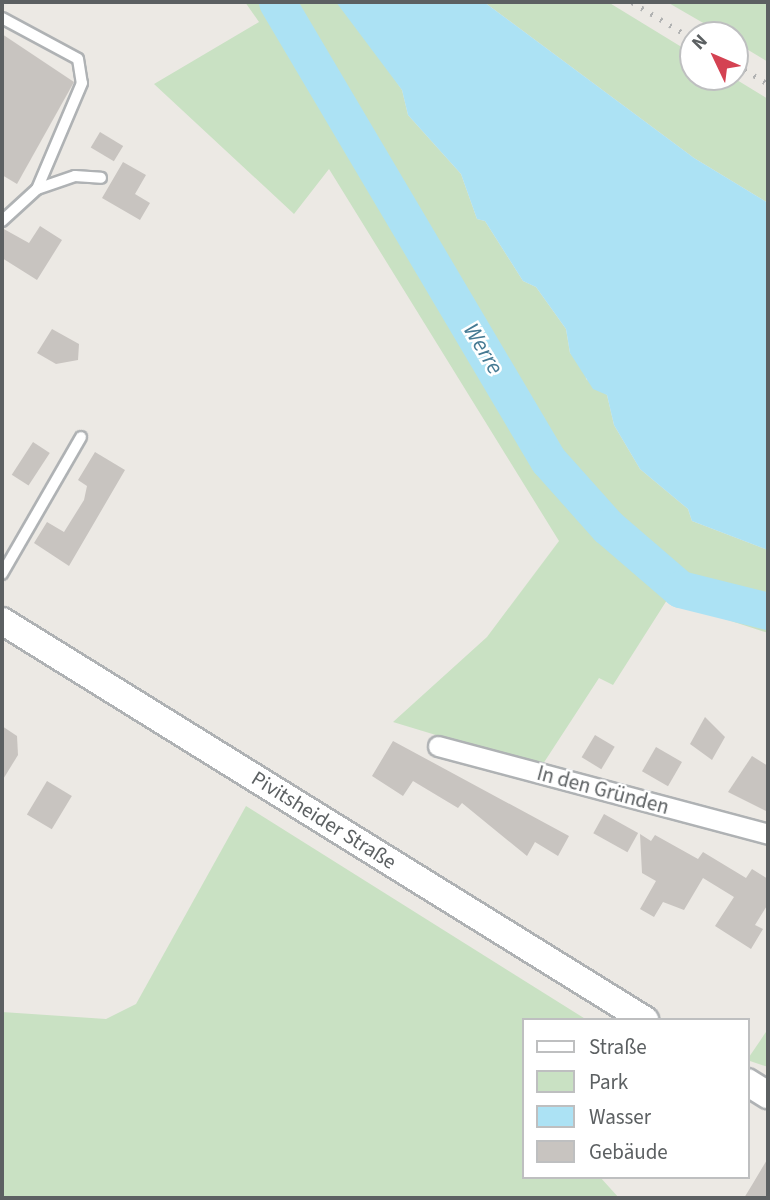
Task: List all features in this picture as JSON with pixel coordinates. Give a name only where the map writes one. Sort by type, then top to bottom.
[{"type":"main road","name":"Pivitsheider Straße","points":[[2,621],[642,1018]]},
{"type":"main road","points":[[749,1083],[768,1094]]},
{"type":"street","name":"In den Gründen","points":[[439,746],[768,834]]},
{"type":"lane","points":[[2,19],[78,59],[82,83],[37,189]]},
{"type":"lane","points":[[2,220],[37,189],[75,176],[101,178]]},
{"type":"lane","points":[[2,573],[81,437]]},
{"type":"green space","points":[[245,2],[336,2],[347,10],[402,90],[408,115],[461,174],[477,219],[485,221],[523,281],[536,287],[566,329],[570,353],[585,367],[586,379],[607,395],[614,425],[640,469],[688,509],[692,521],[768,550],[768,633],[667,600],[613,685],[599,678],[541,767],[393,722],[487,637],[559,541],[329,169],[294,214],[154,84],[259,22]]},
{"type":"green space","points":[[484,2],[608,2],[679,45],[679,91],[749,91],[749,87],[768,99],[768,203],[694,158]]},
{"type":"green space","points":[[667,2],[768,2],[768,62],[749,50],[749,21],[700,21]]},
{"type":"green space","points":[[246,806],[584,1018],[522,1018],[522,1179],[602,1179],[619,1198],[2,1198],[2,1012],[106,1019],[136,1004]]},
{"type":"green space","points":[[768,1029],[768,1067],[749,1061]]},
{"type":"water","points":[[336,2],[484,2],[694,158],[768,203],[768,550],[692,521],[688,509],[640,469],[614,425],[607,395],[593,389],[570,353],[566,329],[536,287],[523,281],[485,221],[477,219],[461,174],[408,115],[402,90]]},
{"type":"building","points":[[2,34],[74,82],[17,184],[2,175]]},
{"type":"building","points":[[100,132],[123,146],[114,161],[91,147]]},
{"type":"building","points":[[123,162],[146,175],[135,194],[150,203],[140,220],[102,198]]},
{"type":"building","points":[[40,226],[62,240],[37,280],[2,258],[2,228],[29,243]]},
{"type":"building","points":[[52,329],[79,344],[78,360],[56,364],[37,353]]},
{"type":"building","points":[[33,442],[50,453],[29,486],[12,475]]},
{"type":"building","points":[[95,452],[125,470],[69,566],[34,543],[47,522],[64,532],[84,500],[87,486],[78,480]]},
{"type":"building","points":[[705,717],[725,737],[712,760],[690,744]]},
{"type":"building","points":[[2,726],[17,736],[18,755],[2,781]]},
{"type":"building","points":[[595,735],[615,747],[601,769],[582,757]]},
{"type":"building","points":[[393,741],[569,836],[558,856],[535,842],[527,856],[462,803],[458,808],[413,781],[403,796],[372,776]]},
{"type":"building","points":[[656,747],[682,762],[668,786],[642,771]]},
{"type":"building","points":[[752,756],[768,766],[768,812],[728,792]]},
{"type":"building","points":[[47,781],[72,796],[52,829],[27,814]]},
{"type":"building","points":[[604,814],[638,833],[627,852],[593,833]]},
{"type":"building","points":[[640,834],[651,841],[655,835],[698,859],[703,852],[746,878],[752,869],[768,879],[768,904],[755,925],[763,929],[751,949],[715,926],[734,897],[703,878],[684,910],[663,902],[654,917],[640,909],[656,881],[642,873]]},
{"type":"building","points":[[768,1158],[768,1198],[744,1198],[752,1185]]},
{"type":"waterway","name":"Werre","points":[[277,2],[548,460],[608,527],[680,589],[768,611]]},
{"type":"railway","points":[[632,2],[679,31]]},
{"type":"railway","points":[[749,72],[768,84]]}]
